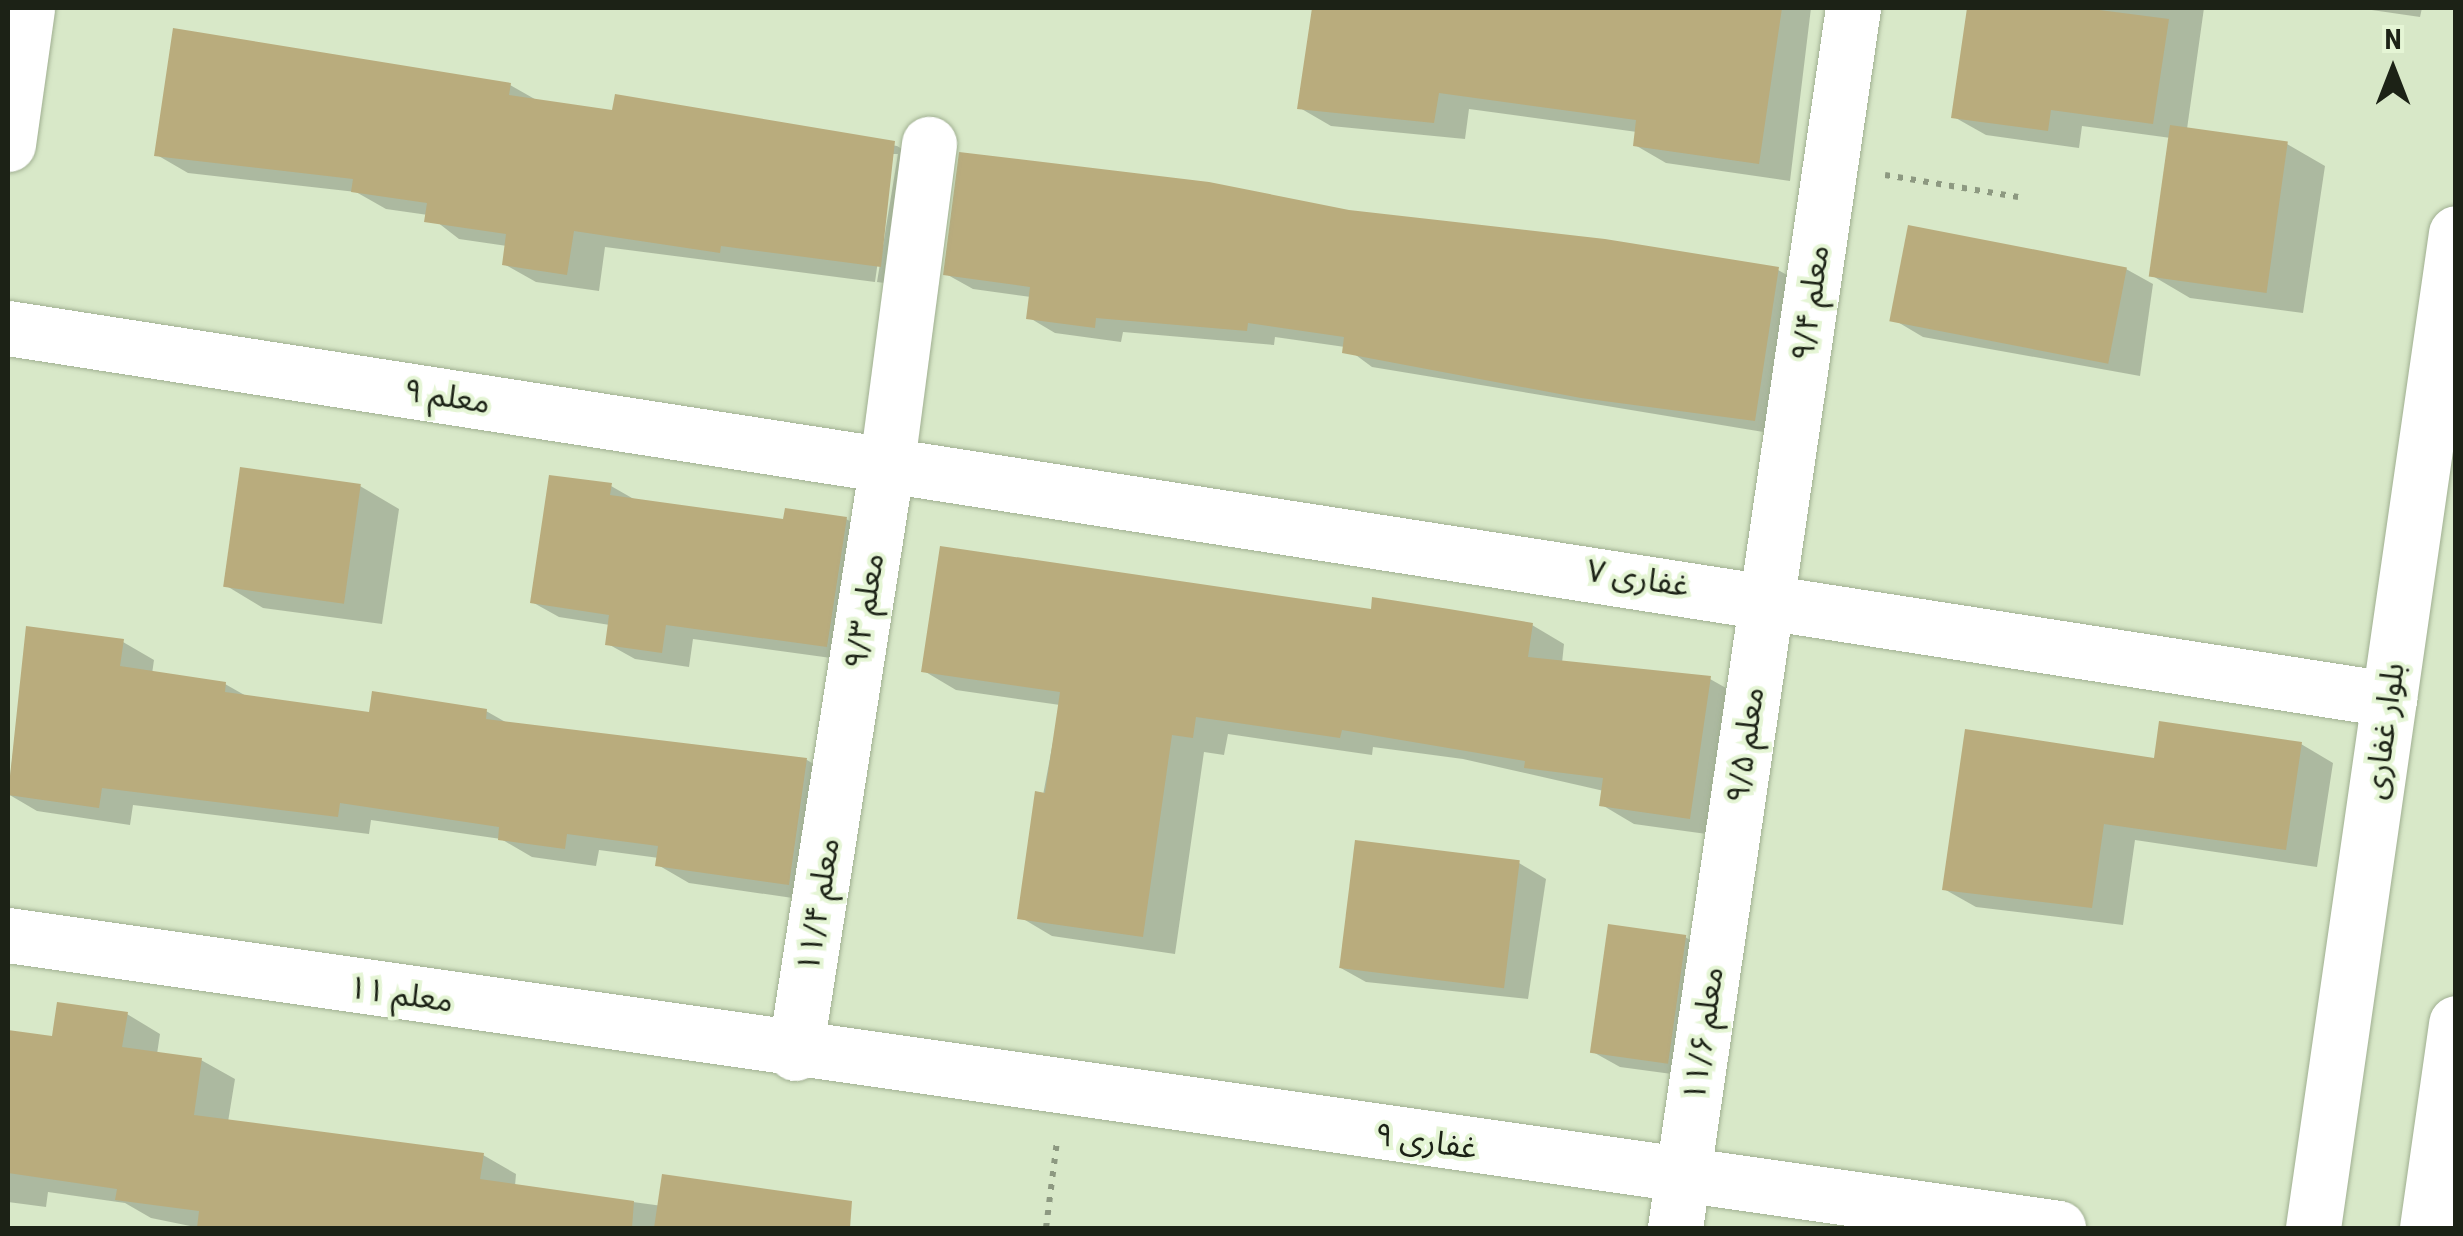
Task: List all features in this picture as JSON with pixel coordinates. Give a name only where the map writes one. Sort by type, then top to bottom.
[{"type":"street","points":[[8,144],[27,8]]},
{"type":"street","name":"معلم ۹/۴","points":[[1766,598],[1853,8]]},
{"type":"street","name":"معلم ۹/۳","points":[[841,758],[887,463],[928,144]]},
{"type":"street","name":"بلوار غفاری","points":[[2312,1228],[2456,233]]},
{"type":"street","name":"معلم ۹","points":[[8,328],[887,463]]},
{"type":"street","name":"غفاری ۷","points":[[887,463],[1766,598],[2389,699]]},
{"type":"street","name":"معلم ۹/۵","points":[[1724,892],[1766,598]]},
{"type":"street","name":"معلم ۱۱/۴","points":[[794,1053],[841,758]]},
{"type":"street","name":"معلم ۱۱/۶","points":[[1678,1202],[1724,892]]},
{"type":"street","name":"معلم ۱۱","points":[[8,935],[794,1053]]},
{"type":"street","points":[[2427,1228],[2456,1023]]},
{"type":"street","name":"غفاری ۹","points":[[794,1053],[1064,1090],[1678,1202],[2058,1228]]},
{"type":"path","points":[[1830,166],[2018,197]]},
{"type":"path","points":[[1046,1228],[1064,1090]]},
{"type":"building","points":[[1312,8],[1782,8],[1759,164],[1633,146],[1636,120],[1439,93],[1434,123],[1297,109]]},
{"type":"building","points":[[1967,8],[2084,8],[2169,19],[2153,124],[2051,110],[2048,131],[1951,118]]},
{"type":"building","points":[[173,28],[511,83],[509,95],[612,110],[615,94],[895,141],[881,267],[721,246],[720,253],[574,231],[567,275],[502,265],[506,234],[424,222],[427,203],[351,192],[353,179],[154,156]]},
{"type":"building","points":[[2170,125],[2288,142],[2267,293],[2149,277]]},
{"type":"building","points":[[959,152],[1209,182],[1349,210],[1605,239],[1779,267],[1755,421],[1581,398],[1342,353],[1344,337],[1248,323],[1247,331],[1096,318],[1095,328],[1026,319],[1030,287],[943,275]]},
{"type":"building","points":[[1908,225],[2127,268],[2108,364],[1889,321]]},
{"type":"building","points":[[240,467],[361,484],[344,604],[223,587]]},
{"type":"building","points":[[549,475],[612,483],[610,495],[783,519],[785,508],[847,517],[827,647],[666,625],[662,653],[605,645],[609,615],[530,603]]},
{"type":"building","points":[[940,546],[1371,609],[1372,597],[1533,623],[1528,657],[1711,676],[1690,819],[1599,806],[1603,778],[1524,768],[1525,761],[1342,730],[1340,738],[1196,717],[1193,738],[1172,735],[1143,937],[1017,919],[1035,791],[1045,793],[1060,692],[921,672]]},
{"type":"building","points":[[26,626],[124,639],[120,666],[226,682],[225,692],[369,712],[372,691],[487,709],[486,719],[807,758],[789,885],[655,866],[658,846],[567,834],[565,849],[498,840],[499,827],[340,803],[338,817],[102,788],[99,808],[8,795]]},
{"type":"building","points":[[2159,721],[2302,742],[2286,850],[2104,824],[2092,908],[1942,890],[1965,729],[2154,758]]},
{"type":"building","points":[[1355,840],[1520,860],[1504,988],[1339,968]]},
{"type":"building","points":[[1608,924],[1686,935],[1668,1064],[1590,1053]]},
{"type":"building","points":[[57,1002],[128,1012],[122,1047],[202,1058],[194,1115],[484,1153],[480,1179],[634,1201],[632,1228],[197,1228],[199,1211],[115,1200],[117,1189],[8,1173],[8,1030],[52,1036]]},
{"type":"building","points":[[662,1174],[852,1201],[850,1228],[654,1228]]}]
